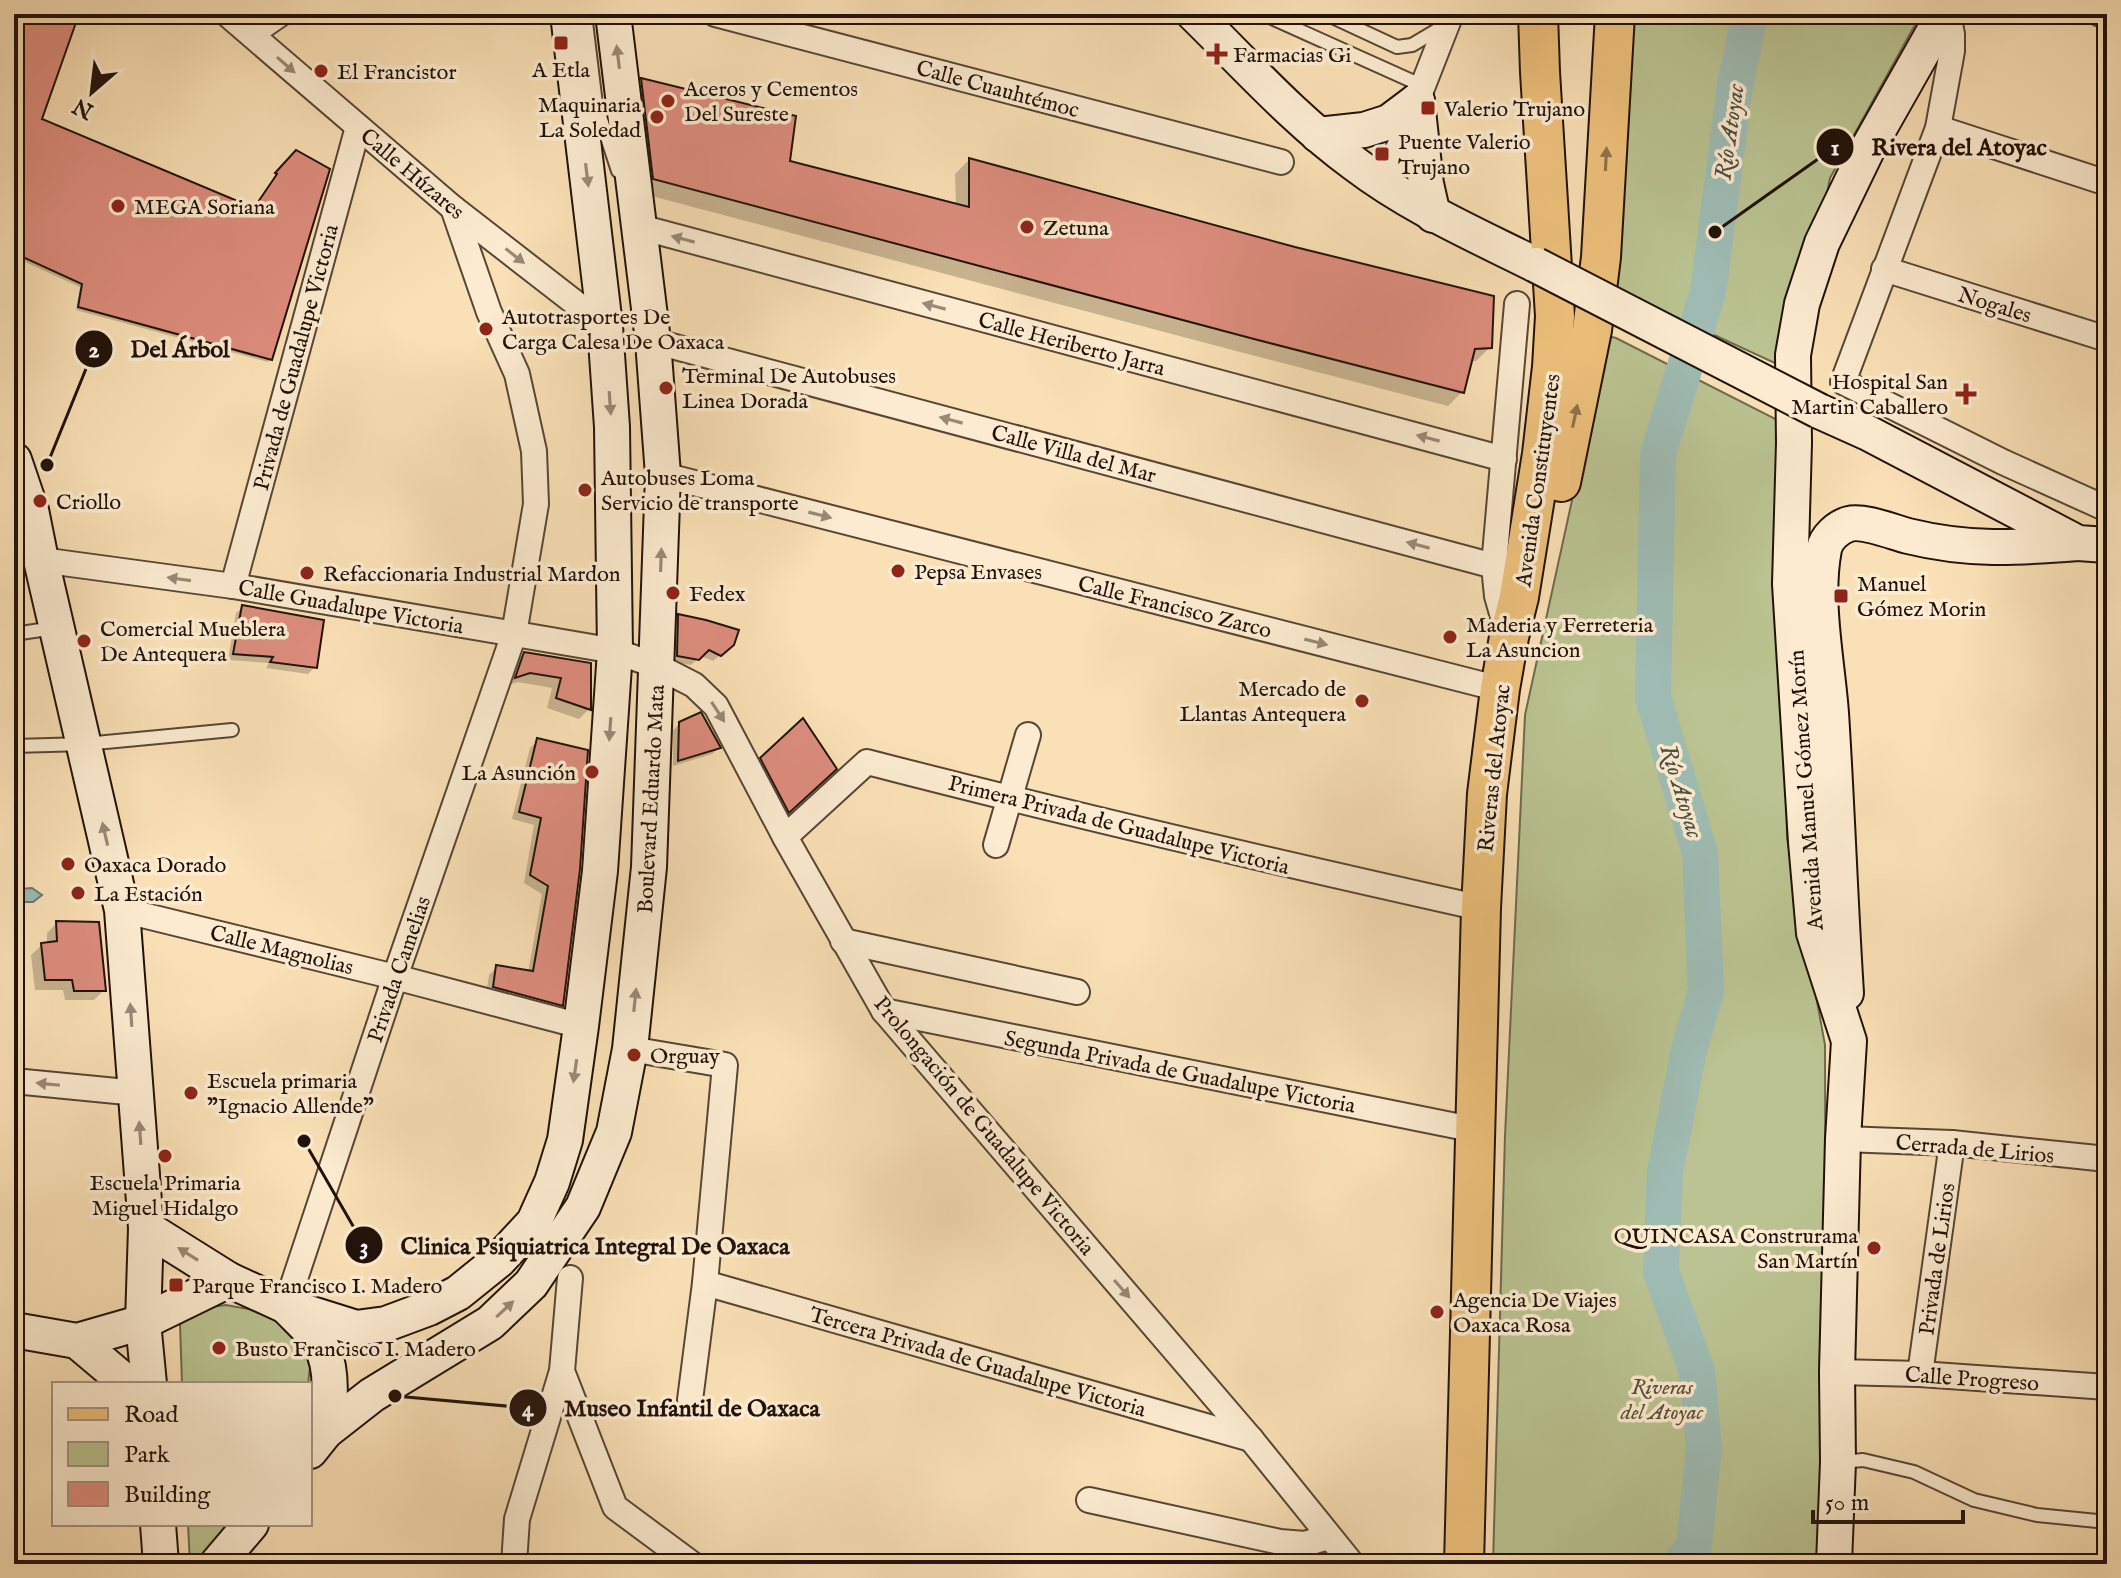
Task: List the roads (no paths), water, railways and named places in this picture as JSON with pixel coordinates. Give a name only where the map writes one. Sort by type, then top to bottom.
[{"type":"main road","name":"Boulevard Eduardo Mata","points":[[146,1228],[229,1280],[286,1306],[356,1328],[386,1324],[458,1293],[499,1260],[534,1222],[552,1182],[565,1140],[600,871],[615,651],[612,427],[605,326],[568,14]]},
{"type":"main road","name":"Boulevard Eduardo Mata","points":[[318,1441],[372,1395],[490,1323],[531,1284],[583,1207],[614,1132],[630,1049],[649,867],[663,475],[653,341],[613,14]]},
{"type":"main road","points":[[1194,14],[1318,135],[1355,165],[1433,215],[2092,544]]},
{"type":"main road","name":"Avenida Constituyentes","points":[[1519,597],[1542,454],[1555,316],[1538,14]]},
{"type":"main road","name":"Avenida Constituyentes","points":[[1519,597],[1537,562],[1559,494],[1592,330],[1601,257],[1615,14]]},
{"type":"main road","name":"Avenida Manuel Gómez Morín","points":[[1834,1564],[1843,1139],[1849,1041],[1814,933],[1806,842],[1790,584],[1794,443],[1806,403],[1793,355],[1802,304],[1822,243],[1867,150],[1946,14]]},
{"type":"main road","points":[[1318,135],[1364,130],[1389,122],[1420,94]]},
{"type":"main road","points":[[1420,94],[1426,184],[1433,215]]},
{"type":"main road","points":[[18,479],[31,510],[122,910],[146,1228],[143,1322],[149,1382]]},
{"type":"main road","points":[[1849,1041],[1830,711],[1821,614],[1825,544],[1836,531],[1851,523],[1972,547],[2092,544]]},
{"type":"main road","name":"Riveras del Atoyac","points":[[1464,1564],[1481,908],[1487,794],[1500,689],[1519,597]]},
{"type":"main road","points":[[14,1330],[77,1341],[143,1322],[229,1280]]},
{"type":"main road","points":[[286,1306],[320,1345],[327,1363],[330,1407],[318,1441]]},
{"type":"main road","points":[[429,1308],[421,1329],[423,1338],[432,1344],[450,1347]]},
{"type":"main road","points":[[77,1341],[126,1382]]},
{"type":"main road","points":[[158,1526],[161,1564]]},
{"type":"main road","points":[[217,1564],[249,1526]]},
{"type":"street","name":"Calle Húzares","points":[[227,14],[453,208],[605,326]]},
{"type":"street","points":[[251,34],[280,14]]},
{"type":"street","name":"Calle Cuauhtémoc","points":[[715,14],[1281,162]]},
{"type":"street","points":[[1946,14],[1952,34],[1952,51],[1938,128],[1843,382],[2003,462],[2107,509]]},
{"type":"street","points":[[2100,14],[2107,17]]},
{"type":"street","points":[[1384,185],[1449,19]]},
{"type":"street","name":"Privada de Guadalupe Victoria","points":[[233,586],[358,127]]},
{"type":"street","points":[[1938,128],[2107,183]]},
{"type":"street","name":"Privada Camelias","points":[[286,1306],[395,977],[514,634],[536,504],[534,451],[517,374],[489,312],[453,208]]},
{"type":"street","name":"Calle Heriberto Jarra","points":[[639,223],[1504,459]]},
{"type":"street","name":"Nogales","points":[[1884,269],[2107,339]]},
{"type":"street","points":[[1509,637],[1497,596],[1494,566],[1517,304]]},
{"type":"street","name":"Calle Villa del Mar","points":[[653,341],[1494,566]]},
{"type":"street","name":"Calle Francisco Zarco","points":[[663,475],[1500,689]]},
{"type":"street","name":"Calle Guadalupe Victoria","points":[[41,560],[233,586],[615,651],[657,666]]},
{"type":"street","name":"Prolongación de Guadalupe Victoria","points":[[657,666],[694,685],[716,706],[785,837],[884,1011],[1251,1439],[1351,1564]]},
{"type":"street","points":[[996,845],[1028,735]]},
{"type":"street","name":"Primera Privada de Guadalupe Victoria","points":[[785,837],[867,762],[1010,799],[1481,908]]},
{"type":"street","name":"Calle Magnolias","points":[[122,910],[581,1026]]},
{"type":"street","points":[[843,941],[1077,992]]},
{"type":"street","name":"Segunda Privada de Guadalupe Victoria","points":[[884,1011],[1476,1130]]},
{"type":"street","points":[[630,1049],[725,1065],[705,1283],[690,1400]]},
{"type":"street","points":[[14,1081],[137,1093]]},
{"type":"street","name":"Cerrada de Lirios","points":[[1843,1139],[1952,1143],[2107,1159]]},
{"type":"street","name":"Privada de Lirios","points":[[1920,1374],[1952,1143]]},
{"type":"street","points":[[514,1564],[517,1519],[562,1371],[570,1278]]},
{"type":"street","name":"Tercera Privada de Guadalupe Victoria","points":[[705,1283],[1251,1439]]},
{"type":"street","points":[[562,1371],[615,1507],[692,1564]]},
{"type":"street","name":"Calle Progreso","points":[[1837,1372],[1920,1374],[2107,1387]]},
{"type":"street","points":[[1089,1500],[1280,1542],[1305,1544],[1328,1537]]},
{"type":"lane","points":[[585,14],[596,104],[639,223]]},
{"type":"lane","points":[[1263,14],[1420,94]]},
{"type":"lane","points":[[1326,14],[1397,47],[1412,45],[1449,19]]},
{"type":"lane","points":[[14,634],[57,628]]},
{"type":"lane","points":[[14,746],[85,744],[232,730]]},
{"type":"lane","points":[[1838,1462],[1863,1460],[1914,1472],[1974,1500],[2037,1515],[2107,1522]]},
{"type":"water","points":[[14,867],[18,867],[19,889],[32,888],[42,895],[33,902],[21,902],[22,915],[14,915]]},
{"type":"waterway","name":"Río Atoyac","points":[[1680,1564],[1694,1546],[1704,1448],[1697,1371],[1661,1272],[1665,1172],[1689,1050],[1706,991],[1700,853],[1653,697],[1658,454],[1708,292],[1735,86],[1750,14]]},
{"type":"place","name":"A Etla","points":[[561,43]]},
{"type":"place","name":"Farmacias Gi","points":[[1217,54]]},
{"type":"place","name":"El Francistor","points":[[321,71]]},
{"type":"place","name":"Aceros y Cementos Del Sureste","points":[[668,101]]},
{"type":"place","name":"Valerio Trujano","points":[[1428,108]]},
{"type":"place","name":"Maquinaria La Soledad","points":[[657,117]]},
{"type":"place","name":"Puente Valerio Trujano","points":[[1382,154]]},
{"type":"place","name":"MEGA Soriana","points":[[118,206]]},
{"type":"place","name":"Zetuna","points":[[1027,227]]},
{"type":"place","name":"Rivera del Atoyac","points":[[1715,232]]},
{"type":"place","name":"Autotrasportes De Carga Calesa De Oaxaca","points":[[486,329]]},
{"type":"place","name":"Terminal De Autobuses Linea Dorada","points":[[666,388]]},
{"type":"place","name":"Hospital San Martin Caballero","points":[[1966,394]]},
{"type":"place","name":"Del Árbol","points":[[47,465]]},
{"type":"place","name":"Autobuses Loma Servicio de transporte","points":[[585,490]]},
{"type":"place","name":"Criollo","points":[[40,501]]},
{"type":"place","name":"Pepsa Envases","points":[[898,571]]},
{"type":"place","name":"Refaccionaria Industrial Mardon","points":[[307,573]]},
{"type":"place","name":"Fedex","points":[[673,593]]},
{"type":"place","name":"Manuel Gómez Morin","points":[[1841,596]]},
{"type":"place","name":"Maderia y Ferreteria La Asuncion","points":[[1450,637]]},
{"type":"place","name":"Comercial Mueblera De Antequera","points":[[84,641]]},
{"type":"place","name":"Mercado de Llantas Antequera","points":[[1362,701]]},
{"type":"place","name":"La Asunción","points":[[592,772]]},
{"type":"place","name":"Oaxaca Dorado","points":[[68,864]]},
{"type":"place","name":"La Estación","points":[[78,893]]},
{"type":"place","name":"Orguay","points":[[634,1055]]},
{"type":"place","name":"Escuela primaria \"Ignacio Allende\"","points":[[191,1093]]},
{"type":"place","name":"Clinica Psiquiatrica Integral De Oaxaca","points":[[304,1141]]},
{"type":"place","name":"Escuela Primaria Miguel Hidalgo","points":[[165,1156]]},
{"type":"place","name":"QUINCASA Construrama San Martín","points":[[1874,1248]]},
{"type":"place","name":"Parque Francisco I. Madero","points":[[176,1285]]},
{"type":"place","name":"Agencia De Viajes Oaxaca Rosa","points":[[1437,1312]]},
{"type":"place","name":"Busto Francisco I. Madero","points":[[219,1348]]},
{"type":"place","name":"Museo Infantil de Oaxaca","points":[[395,1396]]}]
